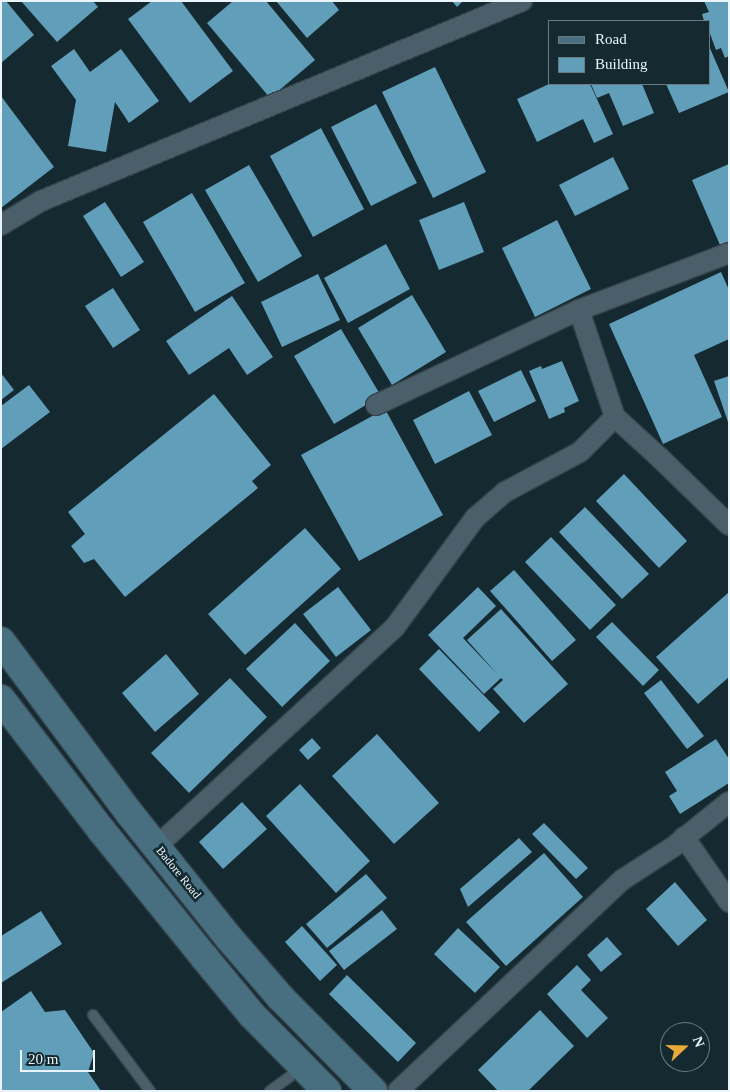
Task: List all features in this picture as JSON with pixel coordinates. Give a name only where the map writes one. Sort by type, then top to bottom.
[{"type":"main road","name":"Badore Road","points":[[1,641],[157,846],[281,998],[373,1091]]},
{"type":"main road","points":[[1,699],[149,890],[252,1015],[327,1091]]},
{"type":"street","points":[[1,225],[41,201],[522,1]]},
{"type":"street","points":[[376,405],[578,310],[729,253]]},
{"type":"street","points":[[578,310],[615,417],[729,525]]},
{"type":"street","points":[[157,846],[395,627],[475,518],[505,492],[580,452],[615,417]]},
{"type":"street","points":[[398,1091],[622,880],[684,837],[729,802]]},
{"type":"street","points":[[684,837],[729,902]]},
{"type":"lane","points":[[93,1015],[150,1091]]},
{"type":"lane","points":[[270,1091],[304,1067]]},
{"type":"building","points":[[1,1],[6,1],[34,35],[1,63]]},
{"type":"building","points":[[21,1],[93,1],[98,7],[57,42]]},
{"type":"building","points":[[152,1],[181,1],[233,71],[190,103],[128,19]]},
{"type":"building","points":[[233,1],[266,1],[315,60],[270,98],[207,23]]},
{"type":"building","points":[[276,1],[332,1],[339,10],[307,38]]},
{"type":"building","points":[[452,1],[463,1],[457,7]]},
{"type":"building","points":[[704,1],[729,1],[729,56],[725,58],[721,48],[716,50],[710,34],[710,20],[704,20],[702,14],[709,12]]},
{"type":"building","points":[[710,48],[729,92],[679,113],[666,85],[710,85]]},
{"type":"building","points":[[74,49],[90,72],[121,49],[159,101],[129,123],[115,102],[106,152],[68,146],[76,100],[51,66]]},
{"type":"building","points":[[435,67],[486,172],[433,198],[382,92]]},
{"type":"building","points":[[548,84],[590,85],[613,134],[594,143],[583,119],[537,142],[517,99]]},
{"type":"building","points":[[591,85],[642,85],[654,113],[623,126],[609,93],[597,98]]},
{"type":"building","points":[[1,96],[54,167],[1,208]]},
{"type":"building","points":[[376,104],[417,183],[371,206],[331,127]]},
{"type":"building","points":[[321,128],[364,209],[313,237],[270,156]]},
{"type":"building","points":[[613,157],[629,189],[575,216],[559,185]]},
{"type":"building","points":[[729,164],[729,242],[720,245],[692,180]]},
{"type":"building","points":[[249,165],[302,256],[258,282],[205,190]]},
{"type":"building","points":[[192,193],[245,283],[195,312],[143,222]]},
{"type":"building","points":[[105,202],[144,262],[121,277],[83,216]]},
{"type":"building","points":[[464,202],[484,252],[439,270],[419,220]]},
{"type":"building","points":[[557,220],[591,289],[535,317],[502,248]]},
{"type":"building","points":[[386,244],[410,289],[348,323],[324,278]]},
{"type":"building","points":[[721,272],[729,290],[729,339],[694,355],[722,417],[663,444],[609,324]]},
{"type":"building","points":[[318,274],[340,320],[282,347],[261,302]]},
{"type":"building","points":[[113,288],[140,330],[113,348],[85,306]]},
{"type":"building","points":[[412,295],[446,352],[392,385],[358,328]]},
{"type":"building","points":[[232,296],[273,357],[247,375],[229,348],[189,375],[166,341]]},
{"type":"building","points":[[341,329],[381,396],[334,424],[294,356]]},
{"type":"building","points":[[562,361],[579,401],[564,408],[565,412],[549,419],[529,371],[541,366],[542,369]]},
{"type":"building","points":[[521,370],[536,401],[494,422],[478,391]]},
{"type":"building","points":[[1,373],[14,390],[1,400]]},
{"type":"building","points":[[729,376],[729,422],[728,422],[714,381]]},
{"type":"building","points":[[29,385],[50,412],[1,449],[1,406]]},
{"type":"building","points":[[469,391],[492,435],[435,464],[413,420]]},
{"type":"building","points":[[214,394],[271,465],[252,481],[258,488],[125,597],[94,559],[84,563],[71,546],[85,534],[68,512]]},
{"type":"building","points":[[385,409],[443,515],[359,561],[301,455]]},
{"type":"building","points":[[624,474],[687,541],[659,568],[596,501]]},
{"type":"building","points":[[585,507],[649,574],[622,599],[559,532]]},
{"type":"building","points":[[305,528],[341,569],[245,655],[208,614]]},
{"type":"building","points":[[551,537],[616,605],[590,630],[525,562]]},
{"type":"building","points":[[514,570],[576,640],[552,661],[490,591]]},
{"type":"building","points":[[338,587],[371,630],[336,657],[303,614]]},
{"type":"building","points":[[478,587],[496,606],[463,638],[498,675],[467,640],[501,609],[568,684],[524,723],[493,689],[503,680],[501,678],[484,694],[428,635]]},
{"type":"building","points":[[729,592],[729,677],[698,704],[656,657]]},
{"type":"building","points":[[612,622],[659,670],[643,686],[596,637]]},
{"type":"building","points":[[295,623],[330,661],[282,707],[246,669]]},
{"type":"building","points":[[439,649],[500,712],[479,732],[419,669]]},
{"type":"building","points":[[166,654],[199,694],[155,732],[122,693]]},
{"type":"building","points":[[230,678],[267,717],[189,793],[151,753]]},
{"type":"building","points":[[661,680],[704,736],[687,749],[644,693]]},
{"type":"building","points":[[377,734],[439,803],[394,844],[332,776]]},
{"type":"building","points":[[312,738],[321,748],[308,760],[299,750]]},
{"type":"building","points":[[716,739],[729,759],[729,783],[680,814],[669,796],[677,791],[665,772]]},
{"type":"building","points":[[300,784],[370,861],[336,893],[266,816]]},
{"type":"building","points":[[242,802],[267,829],[223,869],[199,842]]},
{"type":"building","points":[[544,823],[588,868],[576,879],[532,834]]},
{"type":"building","points":[[519,838],[532,852],[468,907],[460,889]]},
{"type":"building","points":[[544,853],[583,897],[506,966],[466,922]]},
{"type":"building","points":[[366,874],[387,898],[327,948],[306,924]]},
{"type":"building","points":[[675,882],[707,920],[678,946],[646,909]]},
{"type":"building","points":[[382,910],[397,929],[344,970],[329,951]]},
{"type":"building","points":[[41,911],[62,944],[1,983],[1,936]]},
{"type":"building","points":[[302,926],[337,965],[320,981],[285,942]]},
{"type":"building","points":[[458,928],[500,967],[475,993],[434,954]]},
{"type":"building","points":[[607,937],[622,954],[601,972],[587,955]]},
{"type":"building","points":[[577,965],[591,980],[581,990],[608,1018],[587,1038],[547,994]]},
{"type":"building","points":[[347,975],[416,1043],[398,1062],[329,994]]},
{"type":"building","points":[[31,991],[45,1012],[65,1010],[94,1053],[88,1072],[101,1091],[2,1091],[1,1012]]},
{"type":"building","points":[[540,1010],[574,1046],[528,1091],[498,1091],[478,1070]]}]
